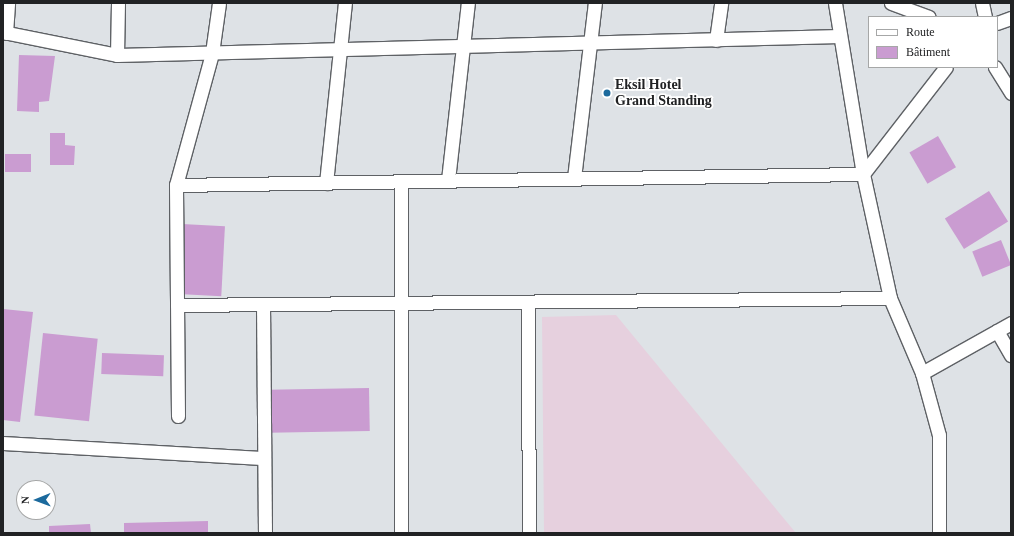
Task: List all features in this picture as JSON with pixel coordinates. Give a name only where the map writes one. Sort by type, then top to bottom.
[{"type":"street","points":[[8,3],[4,32],[117,55],[590,44],[840,36]]},
{"type":"street","points":[[117,55],[118,3]]},
{"type":"street","points":[[178,416],[176,185],[212,53],[219,3]]},
{"type":"street","points":[[326,182],[345,3]]},
{"type":"street","points":[[448,180],[468,3]]},
{"type":"street","points":[[574,178],[595,3]]},
{"type":"street","points":[[716,40],[721,3]]},
{"type":"street","points":[[834,3],[863,174],[890,298],[922,373],[938,435],[938,533]]},
{"type":"street","points":[[891,3],[926,16]]},
{"type":"street","points":[[982,3],[985,16]]},
{"type":"street","points":[[998,23],[1011,18]]},
{"type":"street","points":[[863,174],[945,68]]},
{"type":"street","points":[[996,68],[1011,93]]},
{"type":"street","points":[[176,185],[863,174]]},
{"type":"street","points":[[401,181],[401,533]]},
{"type":"street","points":[[177,305],[890,298]]},
{"type":"street","points":[[528,302],[529,533]]},
{"type":"street","points":[[263,304],[265,533]]},
{"type":"street","points":[[922,373],[1011,323]]},
{"type":"street","points":[[997,331],[1011,355]]},
{"type":"street","points":[[3,443],[264,458]]},
{"type":"shaded area","points":[[616,315],[796,533],[544,533],[542,317]]},
{"type":"building","points":[[19,55],[55,56],[49,101],[39,102],[39,112],[17,111]]},
{"type":"building","points":[[50,133],[65,133],[65,145],[75,146],[74,165],[50,165]]},
{"type":"building","points":[[938,136],[956,167],[927,184],[909,152]]},
{"type":"building","points":[[5,154],[31,154],[31,172],[5,172]]},
{"type":"building","points":[[989,191],[1008,222],[964,249],[945,219]]},
{"type":"building","points":[[182,224],[225,226],[221,296],[178,294]]},
{"type":"building","points":[[1001,240],[1011,265],[982,277],[972,252]]},
{"type":"building","points":[[3,309],[33,312],[20,422],[3,420]]},
{"type":"building","points":[[43,333],[98,339],[89,421],[34,416]]},
{"type":"building","points":[[102,353],[164,355],[163,376],[101,374]]},
{"type":"building","points":[[369,388],[370,431],[269,433],[268,390]]},
{"type":"building","points":[[208,521],[208,533],[124,533],[124,523]]},
{"type":"building","points":[[90,524],[91,533],[49,533],[49,526]]},
{"type":"place","name":"Eksil Hotel Grand Standing","points":[[607,93]]}]
